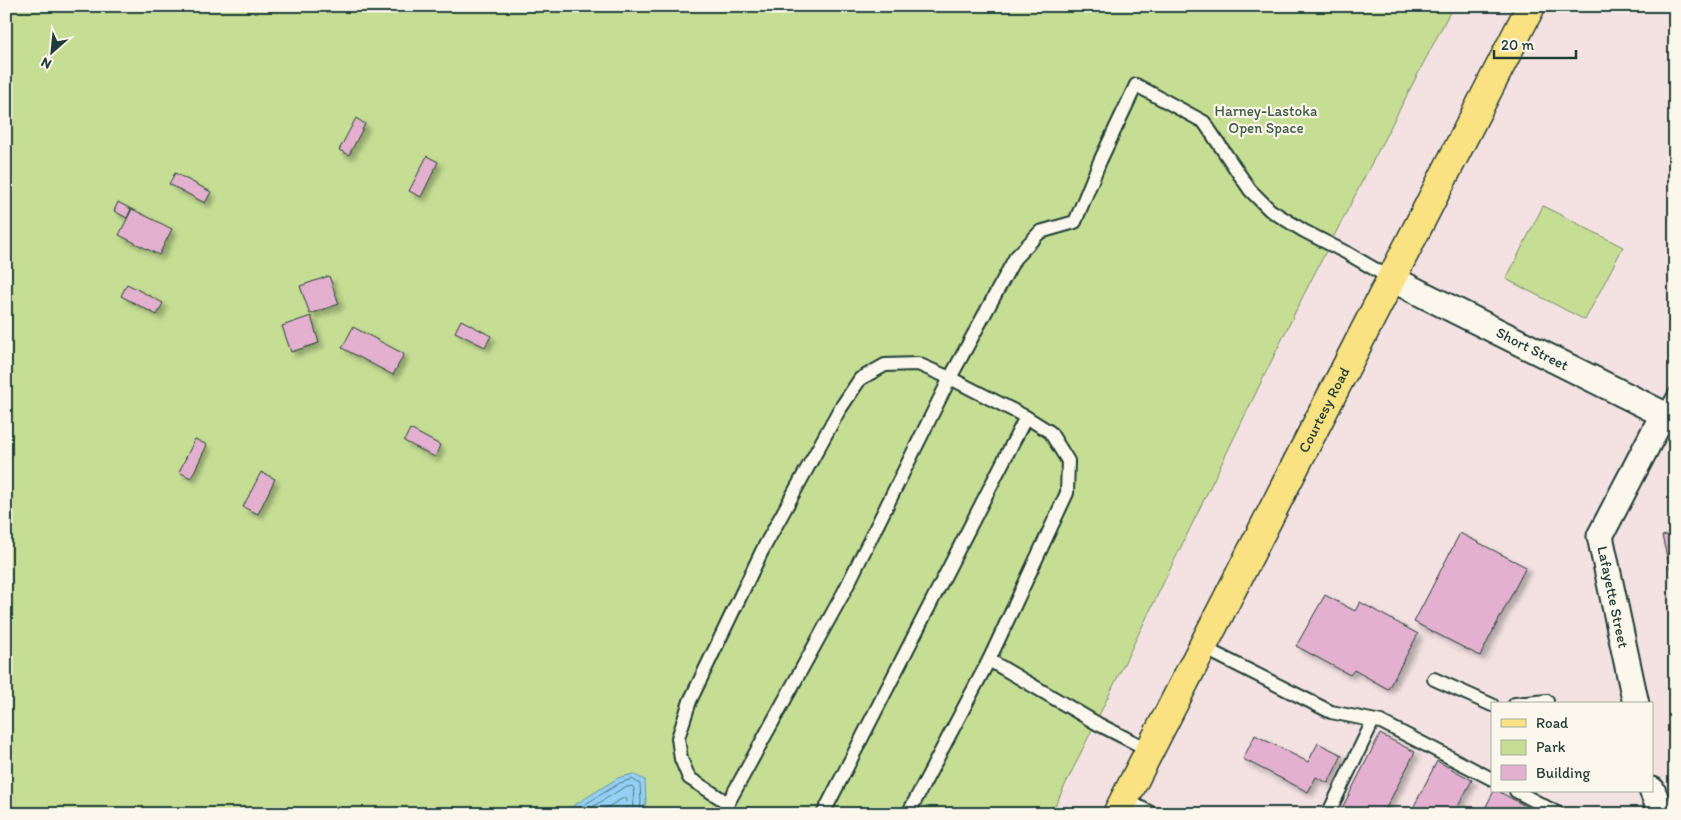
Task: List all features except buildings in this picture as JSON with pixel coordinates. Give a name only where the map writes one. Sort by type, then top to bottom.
[{"type":"main road","name":"Courtesy Road","points":[[1121,806],[1531,6]]},
{"type":"street","name":"Short Street","points":[[1390,278],[1671,409]]},
{"type":"street","name":"Lafayette Street","points":[[1636,702],[1600,536],[1671,409]]},
{"type":"street","points":[[1653,792],[1662,814]]},
{"type":"lane","points":[[908,814],[989,660],[1067,493],[1068,461],[1050,432],[1026,417],[950,378],[918,364],[885,365],[860,379],[838,412],[762,551],[690,701],[678,738],[681,759],[689,778],[725,808],[844,592],[950,378],[1016,258],[1040,232],[1075,222],[1100,161],[1136,84],[1204,122],[1250,190],[1270,210],[1304,232],[1347,253],[1390,278]]},
{"type":"lane","points":[[823,814],[1026,417]]},
{"type":"lane","points":[[1202,647],[1331,712],[1381,722],[1491,778]]},
{"type":"lane","points":[[989,660],[1098,724],[1149,750]]},
{"type":"lane","points":[[1434,679],[1491,705]]},
{"type":"lane","points":[[1537,702],[1547,701]]},
{"type":"lane","points":[[1328,814],[1373,720]]},
{"type":"lane","points":[[1518,792],[1559,814]]},
{"type":"lane","points":[[1121,806],[1153,814]]},
{"type":"green space","name":"Harney-Lastoka Open Space","points":[[6,6],[1453,6],[1304,294],[1051,814],[6,814]]},
{"type":"green space","points":[[1543,206],[1623,247],[1585,320],[1506,279]]},
{"type":"water","points":[[633,774],[645,780],[646,802],[643,814],[560,814],[618,778]]}]
